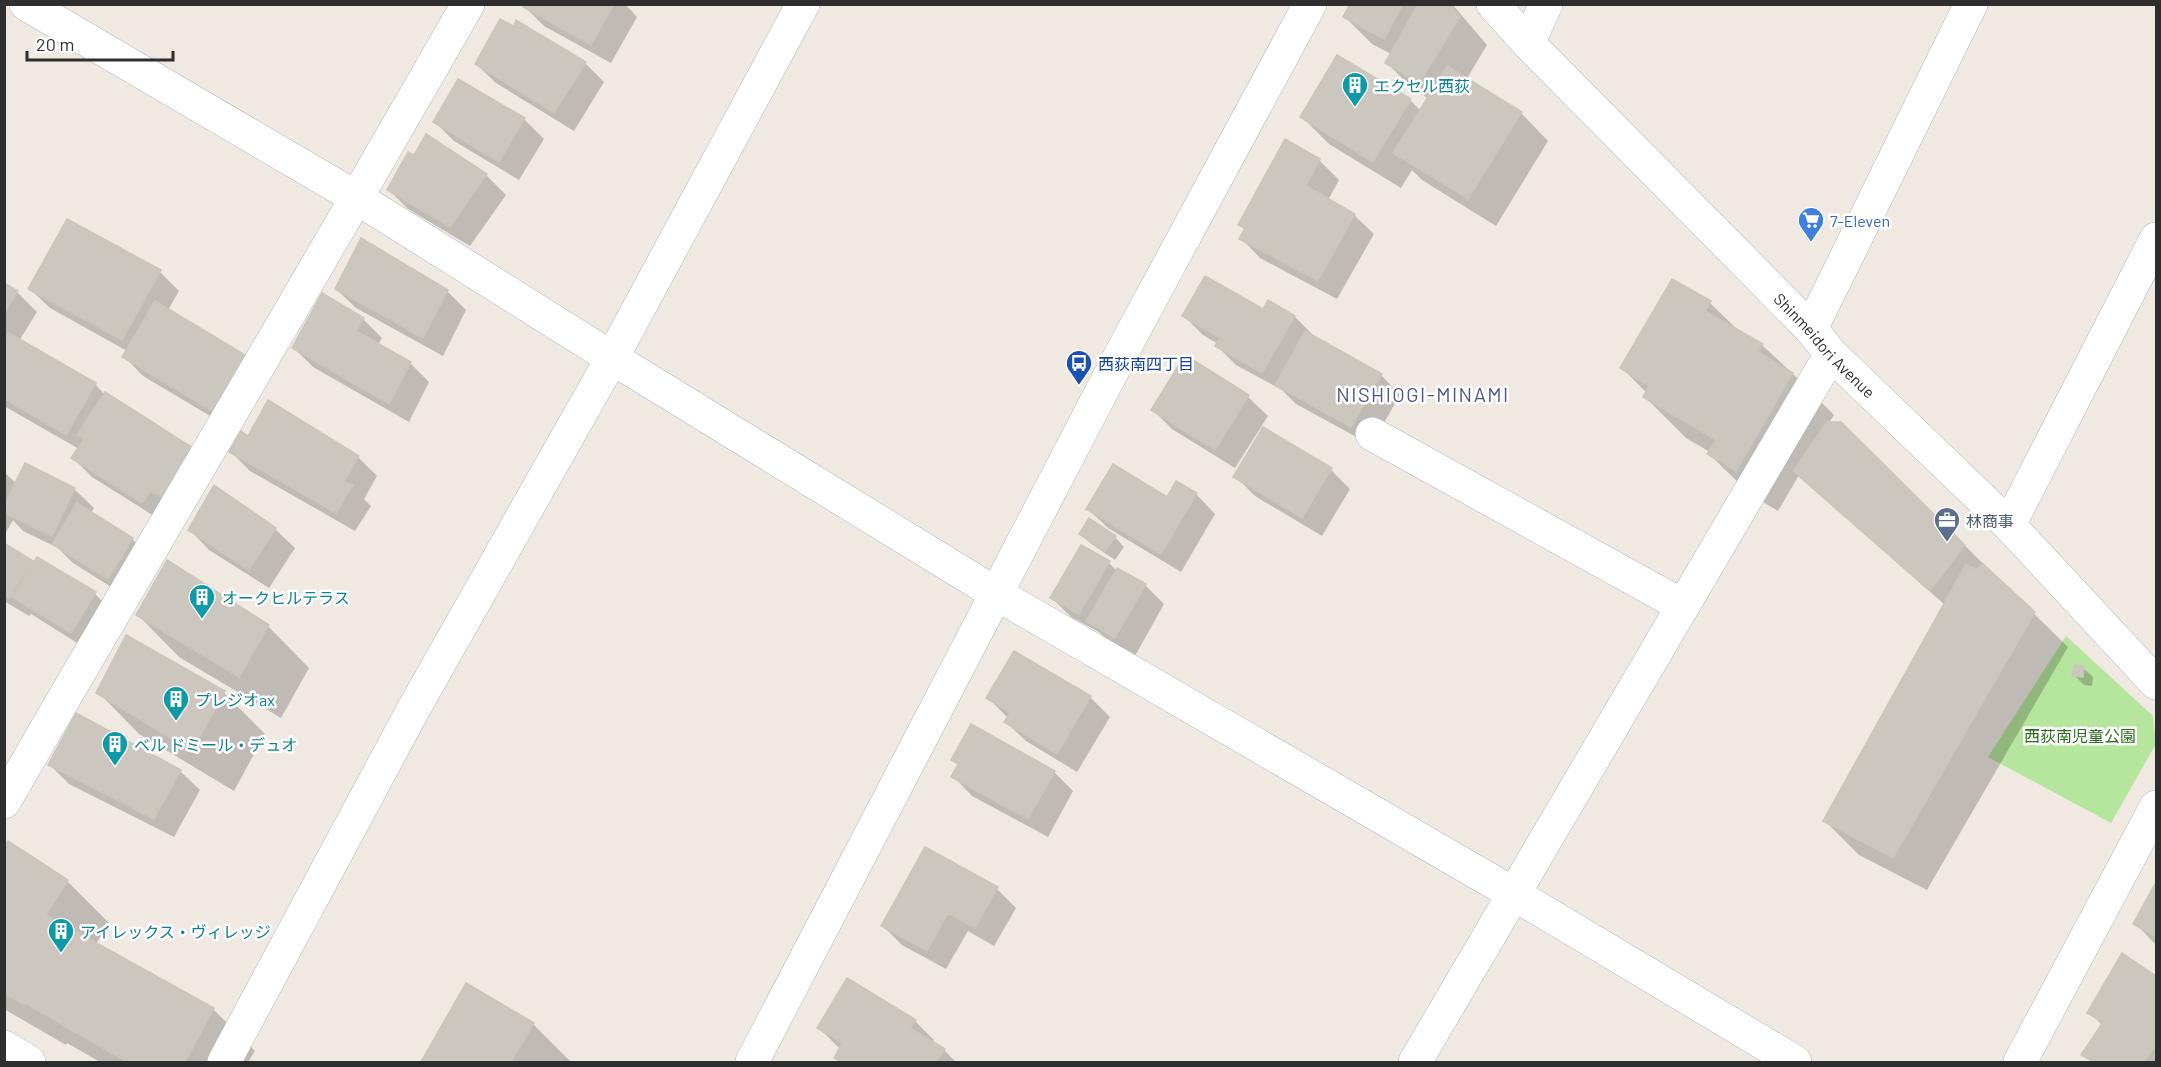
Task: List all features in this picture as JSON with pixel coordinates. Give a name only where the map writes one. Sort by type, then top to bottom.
[{"type":"street","points":[[4,20],[13,4]]},
{"type":"street","points":[[26,4],[357,198],[612,358],[995,592],[1514,894],[1795,1062]]},
{"type":"street","points":[[4,802],[468,4]]},
{"type":"street","points":[[224,1062],[413,710],[612,358],[803,4]]},
{"type":"street","points":[[752,1062],[995,592],[1310,4]]},
{"type":"street","name":"Shinmeidori Avenue","points":[[1493,4],[1528,43],[1821,341],[2009,525],[2157,683]]},
{"type":"street","points":[[1528,43],[1546,4]]},
{"type":"street","points":[[1415,1062],[1683,606],[1821,341],[1971,4]]},
{"type":"street","points":[[2009,525],[2157,239]]},
{"type":"street","points":[[1372,434],[1683,606]]},
{"type":"street","points":[[2020,1062],[2157,807]]},
{"type":"street","points":[[4,1047],[29,1062]]},
{"type":"green space","name":"西荻南児童公園","points":[[2066,636],[2153,716],[2156,744],[2111,823],[1988,757]]},
{"type":"building","points":[[524,4],[614,4],[591,45],[523,7]]},
{"type":"building","points":[[1350,4],[1403,4],[1384,39],[1343,17]]},
{"type":"building","points":[[1418,4],[1450,4],[1460,17],[1419,83],[1385,63]]},
{"type":"building","points":[[500,19],[514,26],[516,20],[586,62],[554,113],[475,64]]},
{"type":"building","name":"エクセル西荻","points":[[1337,55],[1411,99],[1373,162],[1300,117]]},
{"type":"building","points":[[1447,66],[1522,112],[1468,199],[1393,153]]},
{"type":"building","points":[[458,79],[525,118],[499,162],[433,122]]},
{"type":"building","points":[[426,134],[487,174],[450,227],[387,190],[408,152],[414,155]]},
{"type":"building","points":[[1285,139],[1320,159],[1306,186],[1355,214],[1318,281],[1239,239],[1245,228],[1238,225]]},
{"type":"building","points":[[67,219],[161,270],[122,340],[28,289]]},
{"type":"building","points":[[361,238],[448,290],[423,338],[335,289]]},
{"type":"building","points":[[1205,276],[1263,309],[1268,300],[1295,316],[1262,373],[1215,346],[1220,338],[1182,316]]},
{"type":"building","points":[[1672,279],[1711,301],[1705,311],[1763,344],[1758,352],[1793,373],[1736,471],[1707,454],[1716,440],[1643,397],[1649,386],[1620,368]]},
{"type":"building","points":[[4,283],[18,291],[4,314]]},
{"type":"building","points":[[322,293],[364,318],[356,331],[411,362],[389,404],[292,348]]},
{"type":"building","points":[[155,301],[250,358],[217,414],[122,357]]},
{"type":"building","points":[[1305,331],[1382,374],[1351,427],[1275,385]]},
{"type":"building","points":[[9,333],[96,383],[66,435],[4,399],[4,341]]},
{"type":"building","points":[[1185,355],[1249,395],[1215,450],[1151,410]]},
{"type":"building","points":[[105,392],[196,450],[164,499],[151,491],[142,503],[71,458],[84,439],[77,435]]},
{"type":"building","points":[[268,400],[359,456],[344,482],[353,485],[336,513],[229,452],[241,431],[248,436]]},
{"type":"building","points":[[1827,422],[1841,422],[1965,545],[1930,591],[1793,471]]},
{"type":"building","points":[[1263,427],[1332,468],[1302,518],[1233,477]]},
{"type":"building","points":[[25,463],[75,488],[52,536],[4,513],[4,506]]},
{"type":"building","points":[[1113,464],[1167,497],[1176,481],[1197,493],[1161,554],[1086,509]]},
{"type":"building","points":[[214,485],[276,528],[249,570],[188,530]]},
{"type":"building","points":[[77,503],[133,538],[108,579],[52,544]]},
{"type":"building","points":[[1089,518],[1116,536],[1105,551],[1079,534]]},
{"type":"building","points":[[4,543],[33,561],[9,598],[4,595]]},
{"type":"building","points":[[1081,545],[1110,561],[1079,614],[1050,598]]},
{"type":"building","points":[[37,557],[96,592],[71,633],[12,597]]},
{"type":"building","name":"オークヒルテラス","points":[[167,560],[269,625],[239,677],[136,615]]},
{"type":"building","points":[[1982,563],[2035,612],[1893,858],[1823,821],[1966,564],[1976,570]]},
{"type":"building","points":[[1117,568],[1146,584],[1115,638],[1086,621]]},
{"type":"building","name":"プレジオax","points":[[126,635],[225,691],[192,751],[96,693]]},
{"type":"building","points":[[1014,651],[1091,696],[1057,754],[1004,722],[1010,713],[986,698]]},
{"type":"building","points":[[2074,665],[2084,666],[2083,677],[2072,676]]},
{"type":"building","name":"ベル ドミール・デュオ","points":[[76,713],[181,770],[154,819],[48,765]]},
{"type":"building","points":[[971,724],[1055,771],[1028,819],[951,777],[958,764],[951,760]]},
{"type":"building","name":"アイレックス・ヴィレッジ","points":[[8,841],[68,880],[46,915],[214,1008],[185,1062],[127,1062],[4,993],[4,847]]},
{"type":"building","points":[[925,847],[998,887],[975,928],[948,913],[927,951],[881,926]]},
{"type":"building","points":[[2156,882],[2156,937],[2133,924]]},
{"type":"building","points":[[2122,953],[2156,976],[2156,1045],[2144,1062],[2094,1062],[2081,1055],[2103,1022],[2087,1013]]},
{"type":"building","points":[[847,978],[916,1020],[910,1028],[945,1049],[936,1062],[842,1062],[834,1058],[842,1043],[817,1028]]},
{"type":"building","points":[[466,983],[534,1023],[511,1062],[421,1062]]},
{"type":"place","name":"エクセル西荻","points":[[1355,108]]},
{"type":"place","name":"7-Eleven","points":[[1811,243]]},
{"type":"place","name":"西荻南四丁目","points":[[1079,386]]},
{"type":"place","name":"林商事","points":[[1947,543]]},
{"type":"place","name":"オークヒルテラス","points":[[202,620]]},
{"type":"place","name":"プレジオax","points":[[176,722]]},
{"type":"place","name":"ベル ドミール・デュオ","points":[[115,767]]},
{"type":"place","name":"アイレックス・ヴィレッジ","points":[[61,954]]},
{"type":"district","name":"NISHIOGI-MINAMI","points":[[1423,394]]}]
